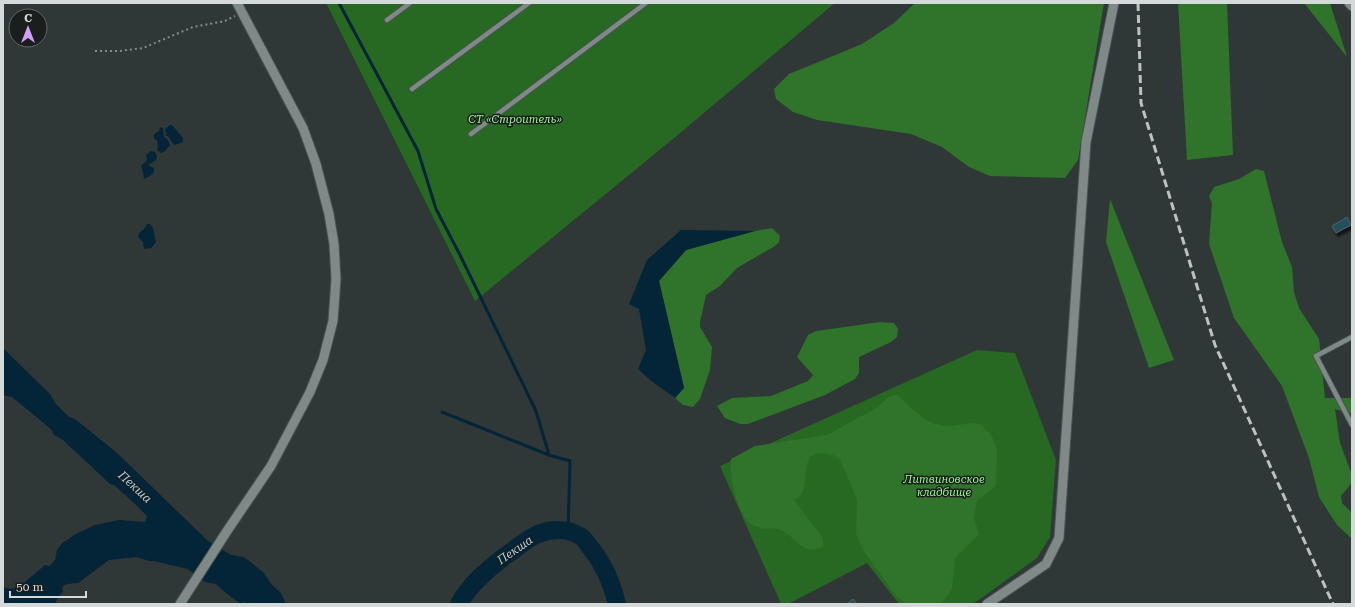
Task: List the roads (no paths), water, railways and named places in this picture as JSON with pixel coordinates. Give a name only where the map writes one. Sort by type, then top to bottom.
[{"type":"street","points":[[180,604],[226,531],[271,466],[310,392],[323,360],[333,321],[336,279],[334,244],[329,214],[316,164],[303,128],[237,3]]},
{"type":"street","points":[[987,604],[1046,564],[1059,538],[1086,142],[1114,3]]},
{"type":"street","points":[[1349,3],[1352,6]]},
{"type":"lane","points":[[387,20],[410,3]]},
{"type":"lane","points":[[412,89],[529,3]]},
{"type":"lane","points":[[472,134],[646,3]]},
{"type":"lane","points":[[1352,337],[1316,356],[1352,425]]},
{"type":"water","points":[[172,125],[183,138],[183,142],[175,145],[169,137],[165,135],[167,134],[165,132],[166,128]]},
{"type":"water","points":[[160,127],[163,128],[164,136],[170,145],[161,153],[157,150],[157,140],[154,139],[154,134],[159,131]]},
{"type":"water","points":[[151,151],[155,152],[157,156],[156,160],[148,165],[154,168],[154,172],[144,179],[141,166],[147,160],[146,155]]},
{"type":"water","points":[[147,224],[150,224],[153,228],[156,242],[151,248],[144,249],[143,242],[138,237],[139,233]]},
{"type":"water","points":[[681,230],[755,231],[686,250],[659,281],[684,388],[675,398],[650,380],[638,369],[646,350],[639,309],[629,304],[647,260]]},
{"type":"water","points":[[3,348],[50,394],[56,404],[69,417],[75,419],[117,453],[208,541],[231,555],[243,557],[264,573],[271,584],[281,593],[286,604],[248,604],[244,602],[241,604],[216,584],[205,582],[188,569],[137,557],[109,560],[78,583],[63,586],[63,592],[58,597],[55,604],[3,604],[3,587],[11,589],[19,587],[45,565],[50,566],[55,560],[57,550],[63,542],[74,535],[95,525],[119,520],[145,522],[147,516],[63,440],[54,435],[51,429],[12,397],[3,395]]},
{"type":"waterway","points":[[339,3],[418,151],[436,209],[536,411],[549,455],[570,461],[568,531]]},
{"type":"waterway","points":[[442,412],[549,455]]},
{"type":"waterway","name":"Пекша","points":[[459,604],[468,590],[485,572],[525,541],[538,534],[559,530],[575,533],[581,537],[595,553],[606,574],[617,604]]},
{"type":"railway","points":[[1138,3],[1141,103],[1215,345],[1333,604]]},
{"type":"park label","name":"СТ «Строитель»","points":[[515,119]]},
{"type":"park label","name":"Литвиновское кладбище","points":[[944,485]]}]
